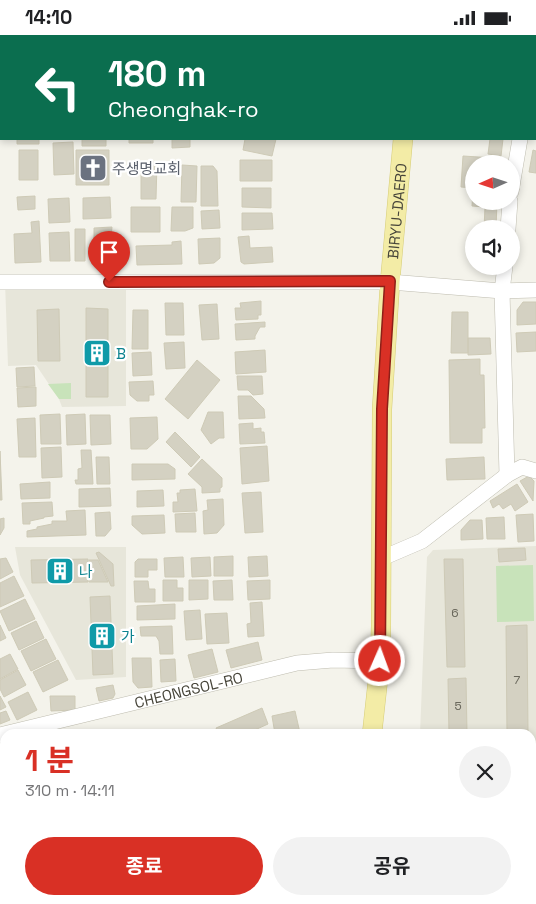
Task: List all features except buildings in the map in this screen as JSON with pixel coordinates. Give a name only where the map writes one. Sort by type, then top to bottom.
[{"type":"main road","name":"BIRYU-DAERO","points":[[373,729],[380,661],[382,409],[390,281],[403,140]]},
{"type":"street","points":[[517,155],[520,140]]},
{"type":"street","points":[[503,275],[502,291],[507,475]]},
{"type":"street","points":[[0,282],[390,281],[502,291],[536,290]]},
{"type":"street","points":[[380,559],[422,541],[507,475],[522,467],[536,471]]},
{"type":"street","name":"CHEONGSOL-RO","points":[[25,729],[297,663],[333,660],[380,661]]},
{"type":"shaded area","points":[[5,282],[126,282],[126,406],[62,407],[59,399],[36,365],[8,366]]},
{"type":"shaded area","points":[[536,546],[536,729],[420,729],[427,557],[433,550]]},
{"type":"shaded area","points":[[15,547],[126,547],[126,677],[76,680],[20,575]]},
{"type":"green space","points":[[71,383],[71,399],[59,399],[48,384]]},
{"type":"green space","points":[[533,565],[534,621],[497,622],[496,566]]},
{"type":"place","name":"주생명교회","points":[[93,168]]},
{"type":"place","name":"B","points":[[97,353]]},
{"type":"place","name":"나","points":[[60,571]]},
{"type":"place","name":"가","points":[[102,636]]},
{"type":"route","points":[[109,282],[390,281],[382,409],[380,661]]}]
